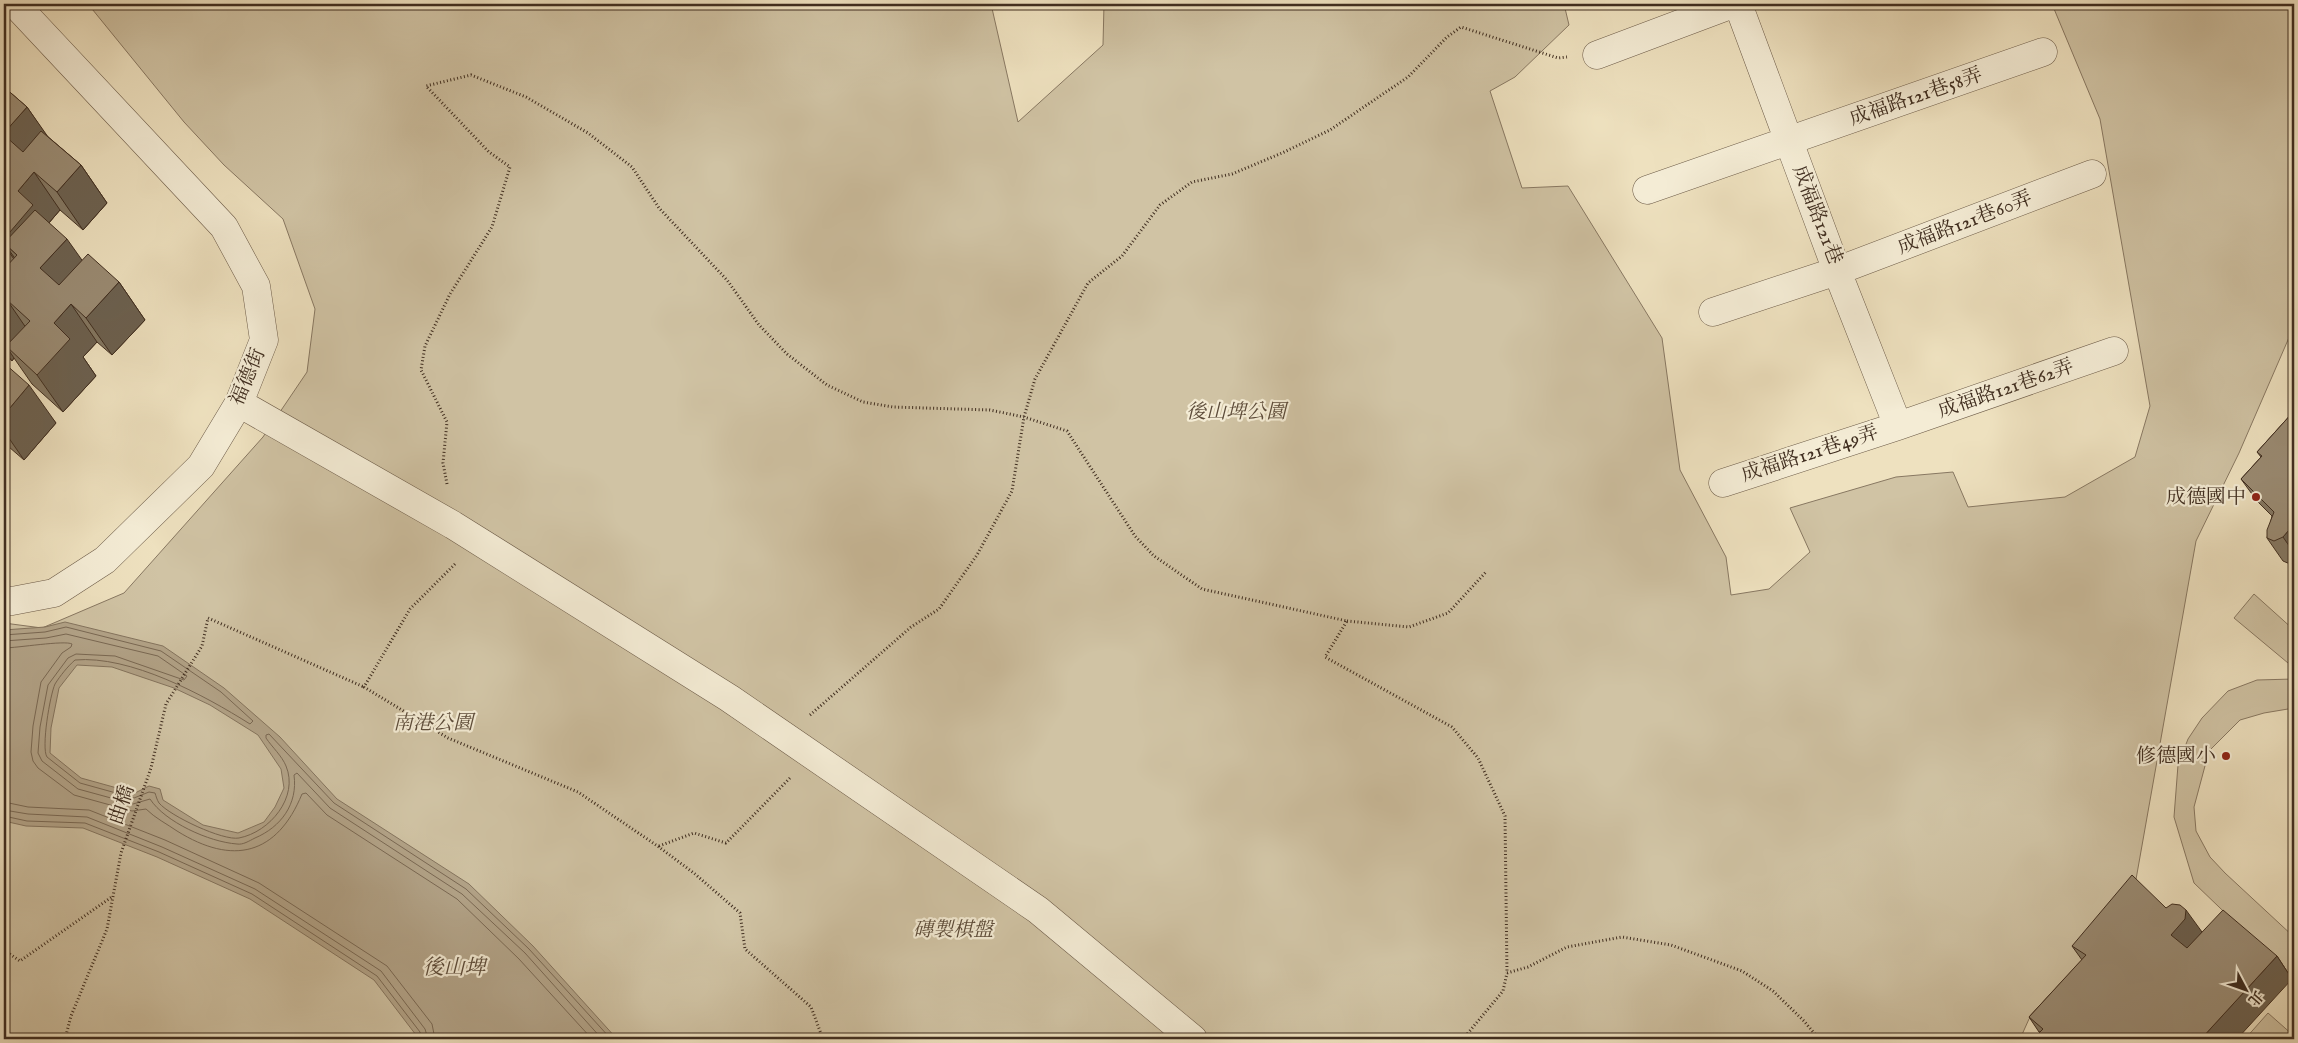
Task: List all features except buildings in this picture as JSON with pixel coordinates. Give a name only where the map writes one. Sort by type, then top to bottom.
[{"type":"street","name":"福德街","points":[[4,600],[12,601],[54,593],[105,560],[201,466],[239,403],[264,340],[256,286],[224,227],[15,4]]},
{"type":"street","points":[[1598,54],[1733,4]]},
{"type":"street","name":"成福路121巷","points":[[1738,4],[1837,271],[1898,426]]},
{"type":"street","name":"成福路121巷58弄","points":[[1647,190],[2043,52]]},
{"type":"street","name":"成福路121巷60弄","points":[[1714,312],[1837,271],[2092,174]]},
{"type":"street","name":"成福路121巷62弄","points":[[1898,426],[2114,351]]},
{"type":"street","points":[[239,403],[444,520],[729,698],[1038,910],[1192,1039]]},
{"type":"street","name":"成福路121巷49弄","points":[[1722,483],[1898,426]]},
{"type":"path","points":[[805,719],[911,627],[939,609],[977,555],[1012,491],[1024,417],[1035,379],[1088,283],[1122,256],[1160,205],[1192,182],[1232,174],[1330,130],[1408,77],[1447,37],[1461,27],[1558,58],[1598,54]]},
{"type":"path","points":[[444,520],[452,511],[442,463],[447,422],[421,370],[425,346],[450,294],[492,227],[510,167],[489,152],[426,86],[471,75],[526,97],[588,133],[632,167],[659,208],[727,280],[759,325],[787,354],[827,384],[863,402],[893,407],[990,410],[1024,417],[1067,431],[1135,536],[1154,556],[1202,589],[1347,621],[1410,627],[1448,612],[1486,572]]},
{"type":"path","points":[[478,541],[410,609],[364,687],[448,738],[578,792],[659,846],[740,913],[744,949],[811,1007],[823,1039]]},
{"type":"path","name":"曲橋","points":[[65,1039],[71,1016],[107,928],[121,852],[151,768],[166,704],[202,646],[208,618],[364,687]]},
{"type":"path","points":[[1347,621],[1325,657],[1452,727],[1478,758],[1505,816],[1507,973],[1503,991],[1463,1039]]},
{"type":"path","points":[[659,846],[694,833],[726,843],[812,755]]},
{"type":"path","points":[[4,950],[20,961],[113,896]]},
{"type":"path","points":[[1507,973],[1528,967],[1567,947],[1622,937],[1671,945],[1742,971],[1773,991],[1804,1021],[1819,1039]]},
{"type":"green space","name":"後山埤公園","points":[[88,4],[991,4],[1018,122],[1103,45],[1104,4],[1564,4],[1569,25],[1515,77],[1490,91],[1522,188],[1568,186],[1662,338],[1680,470],[1726,557],[1731,595],[1769,589],[1810,552],[1790,508],[1896,477],[1953,472],[1968,507],[2065,497],[2135,457],[2150,406],[2100,119],[2052,4],[2294,4],[2294,326],[2239,453],[2196,541],[2135,885],[2080,966],[2029,1019],[2020,1039],[4,1039],[4,623],[42,628],[124,593],[263,437],[307,372],[315,309],[283,219],[224,165],[184,122]]},
{"type":"green space","points":[[2254,594],[2294,630],[2294,668],[2234,618]]},
{"type":"green space","points":[[2294,679],[2294,708],[2264,713],[2240,720],[2209,751],[2194,807],[2196,831],[2210,857],[2294,937],[2294,979],[2194,883],[2174,817],[2178,765],[2188,739],[2202,718],[2228,691],[2257,680]]},
{"type":"green space","points":[[2268,1013],[2294,1036],[2294,1039],[2245,1039]]},
{"type":"water","name":"後山埤","points":[[65,622],[163,646],[224,688],[280,737],[337,799],[469,884],[533,946],[617,1039],[417,1039],[416,1035],[374,980],[250,899],[157,857],[83,828],[26,826],[4,821],[4,630],[45,627]],"holes":[[[77,665],[112,667],[174,688],[210,705],[258,735],[281,769],[284,788],[275,807],[264,822],[238,833],[203,825],[163,800],[160,789],[149,786],[135,793],[81,778],[50,753],[51,728],[59,688]]]},
{"type":"place","name":"成德國中","points":[[2256,497]]},
{"type":"place","name":"修德國小","points":[[2226,756]]},
{"type":"park label","name":"南港公園","points":[[433,723]]},
{"type":"park label","name":"磚製棋盤","points":[[953,930]]}]
